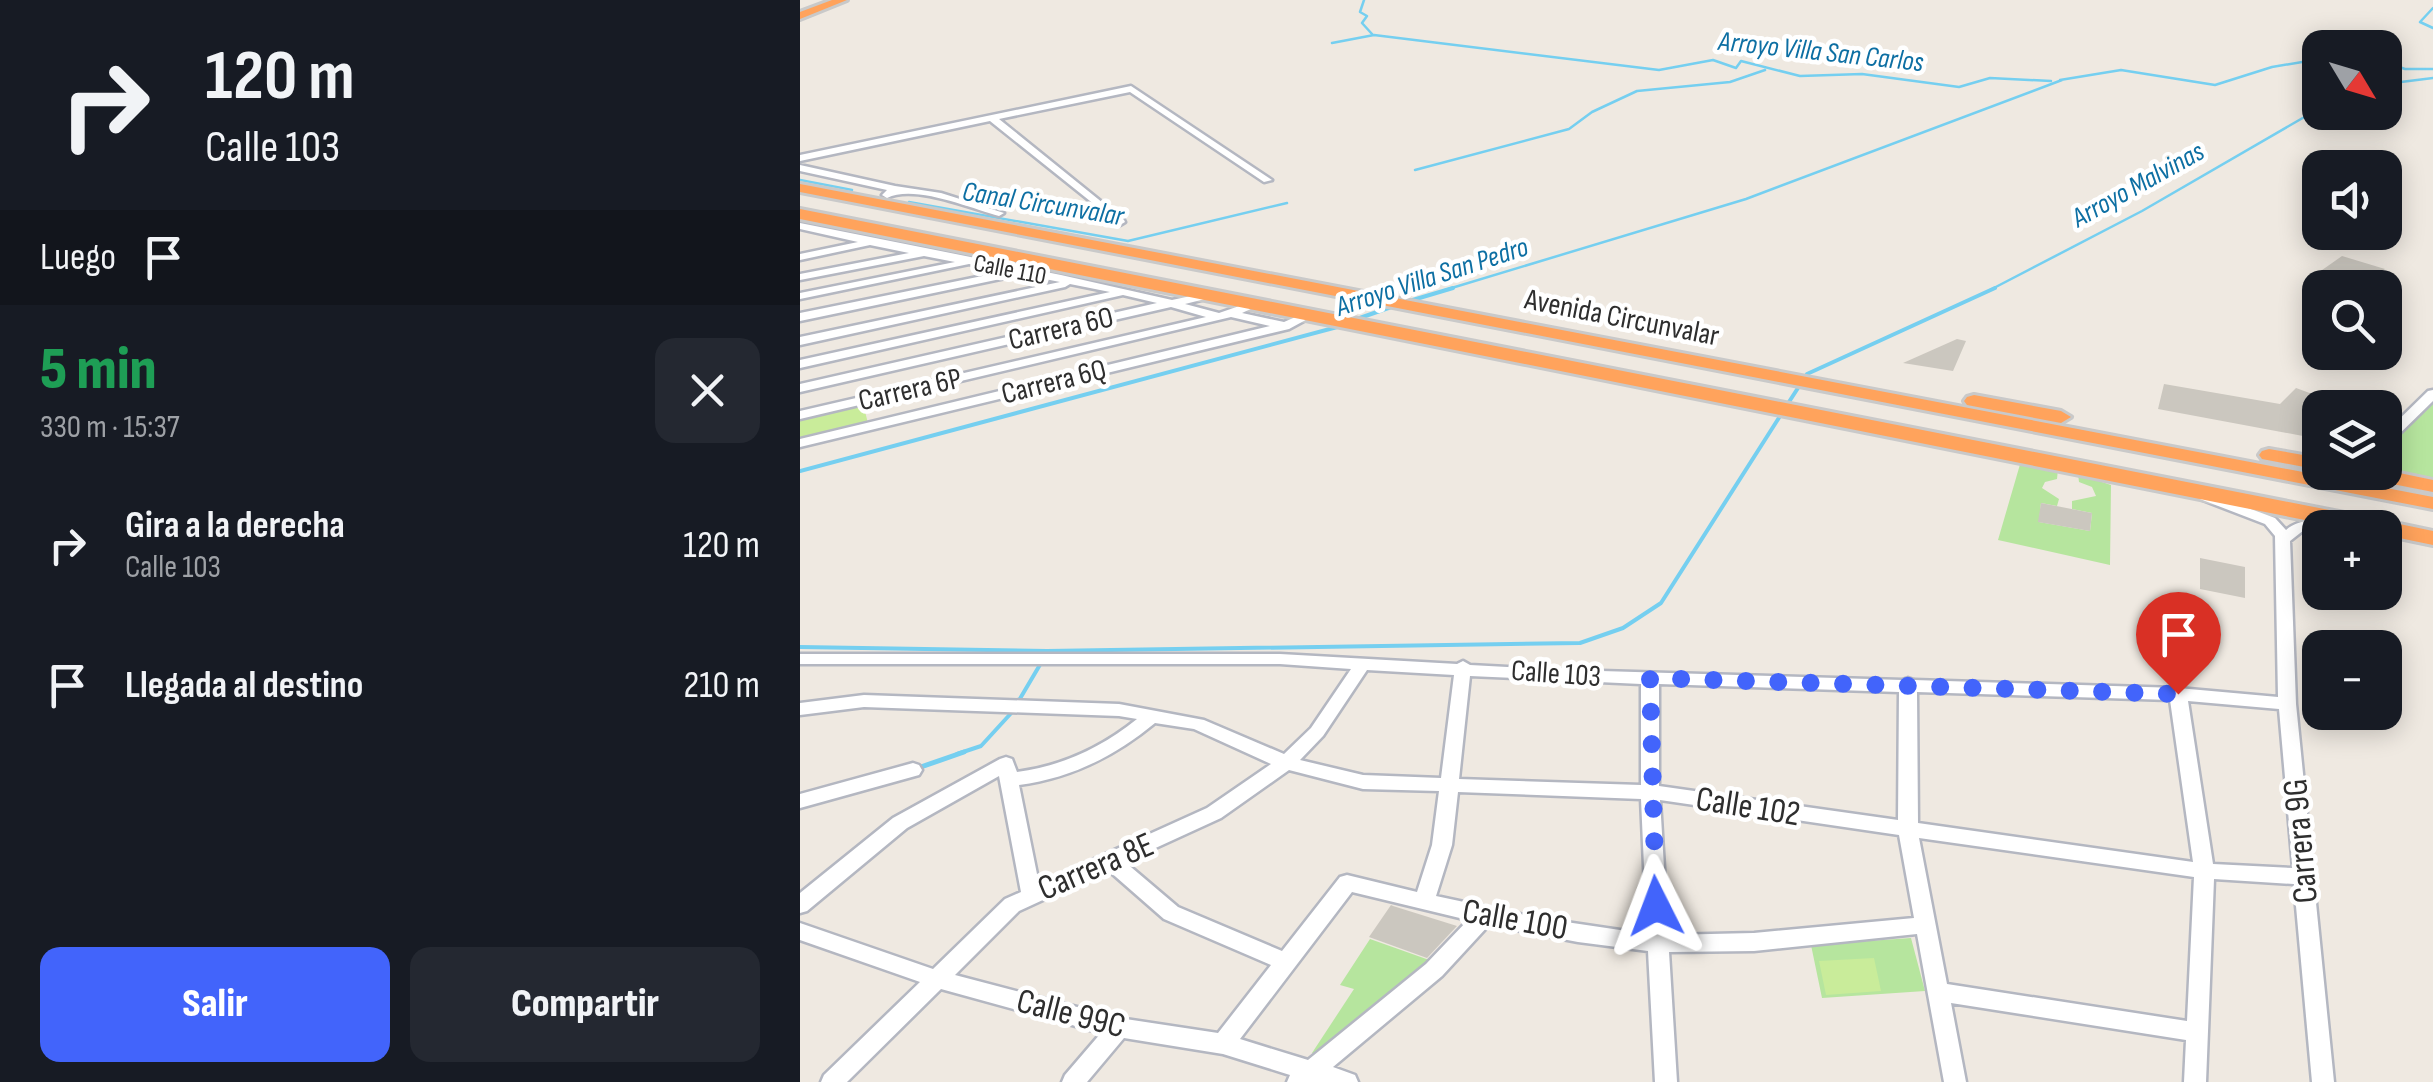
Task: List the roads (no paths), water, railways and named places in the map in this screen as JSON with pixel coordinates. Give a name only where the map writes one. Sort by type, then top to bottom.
[{"type":"highway","points":[[800,5],[819,0]]},
{"type":"highway","points":[[800,5],[830,0]]},
{"type":"highway","points":[[800,5],[841,0]]},
{"type":"highway","points":[[800,16],[841,0]]},
{"type":"highway","name":"Avenida Circunvalar","points":[[800,188],[2433,503]]},
{"type":"highway","name":"Avenida Circunvalar","points":[[800,214],[830,227],[884,238],[996,252],[2302,513]]},
{"type":"highway","points":[[1210,297],[1212,290],[1115,268],[1132,261],[1215,277],[1233,272]]},
{"type":"highway","points":[[1872,396],[1942,395],[2302,461]]},
{"type":"highway","points":[[2000,451],[1862,416],[1852,409],[1858,403],[1870,403],[2017,425]]},
{"type":"highway","points":[[2402,480],[2433,486]]},
{"type":"highway","name":"Avenida Circunvalar","points":[[2402,532],[2433,538]]},
{"type":"street","points":[[800,163],[1132,90],[1267,180]]},
{"type":"street","points":[[993,119],[1120,222]]},
{"type":"street","points":[[800,163],[891,192],[940,196],[999,214]]},
{"type":"street","points":[[800,226],[830,227]]},
{"type":"street","points":[[800,239],[830,227]]},
{"type":"street","points":[[800,257],[884,238]]},
{"type":"street","name":"Calle 110","points":[[884,238],[1017,273],[1285,326]]},
{"type":"street","points":[[800,276],[958,245]]},
{"type":"street","points":[[800,296],[968,262],[996,252]]},
{"type":"street","points":[[800,318],[1017,273],[1048,263]]},
{"type":"street","points":[[800,341],[1098,274]]},
{"type":"street","points":[[800,364],[1150,284]]},
{"type":"street","name":"Carrera 6O","points":[[800,388],[1210,297]]},
{"type":"street","name":"Carrera 6P","points":[[800,415],[1226,316],[1251,305]]},
{"type":"street","name":"Carrera 6Q","points":[[800,443],[1285,326],[1307,316]]},
{"type":"street","points":[[2402,424],[2433,394]]},
{"type":"street","points":[[2196,492],[2270,521],[2282,540],[2302,526]]},
{"type":"street","name":"Carrera 9G","points":[[2282,540],[2287,704],[2323,1082]]},
{"type":"street","name":"Calle 103","points":[[800,659],[1364,663],[1650,678],[2178,694],[2287,704]]},
{"type":"street","name":"Carrera 8E","points":[[832,1082],[994,920],[1032,893],[1113,863],[1214,813],[1286,763],[1317,732],[1364,663]]},
{"type":"street","points":[[1424,902],[1442,844],[1463,667]]},
{"type":"street","points":[[1650,678],[1650,792],[1666,1082]]},
{"type":"street","points":[[1908,684],[1908,832],[1956,1082]]},
{"type":"street","points":[[2178,694],[2204,871],[2195,1082]]},
{"type":"street","name":"Calle 102","points":[[800,709],[864,702],[1153,715],[1228,734],[1286,763],[1363,782],[1650,792],[1908,832],[2204,871],[2305,877]]},
{"type":"street","points":[[800,905],[900,824],[1008,772],[1062,772],[1098,757],[1153,715]]},
{"type":"street","points":[[800,802],[913,770]]},
{"type":"street","points":[[1008,772],[1032,893]]},
{"type":"street","points":[[1113,863],[1171,913],[1284,962],[1223,1044]]},
{"type":"street","name":"Calle 100","points":[[1284,962],[1347,883],[1484,918],[1658,943],[1804,936],[1923,924]]},
{"type":"street","points":[[1305,1076],[1434,970],[1484,918]]},
{"type":"street","name":"Calle 99C","points":[[800,931],[937,979],[1119,1028],[1223,1044],[1305,1076],[1346,1082]]},
{"type":"street","points":[[1938,992],[2196,1032]]},
{"type":"street","points":[[1073,1082],[1119,1028]]},
{"type":"waterway","name":"Arroyo Villa San Carlos","points":[[1364,0],[1360,12],[1367,16],[1362,23],[1372,34]]},
{"type":"waterway","points":[[2433,8],[2420,22],[2433,28]]},
{"type":"waterway","name":"Arroyo Villa San Carlos","points":[[1332,43],[1374,35],[1659,70],[1713,60],[1736,68],[1741,61],[1800,76],[1862,74],[1959,87],[1990,78],[2051,81]]},
{"type":"waterway","name":"Arroyo Villa San Carlos","points":[[2060,80],[2121,70],[2215,85],[2302,62]]},
{"type":"waterway","name":"Arroyo Villa San Carlos","points":[[2402,68],[2433,69]]},
{"type":"waterway","name":"Canal Circunvalar","points":[[1415,170],[1569,129],[1592,112],[1637,91],[1730,82],[1765,70]]},
{"type":"waterway","name":"Arroyo Malvinas","points":[[2402,82],[2433,78]]},
{"type":"waterway","name":"Arroyo Villa San Pedro","points":[[1445,290],[1746,199],[2062,80]]},
{"type":"waterway","name":"Arroyo Malvinas","points":[[1990,290],[2142,211],[2302,118]]},
{"type":"waterway","name":"Canal Circunvalar","points":[[800,180],[852,190]]},
{"type":"waterway","name":"Canal Circunvalar","points":[[909,202],[1128,241],[1287,203]]},
{"type":"waterway","name":"Arroyo Villa San Pedro","points":[[1406,302],[1453,288]]},
{"type":"waterway","points":[[1787,405],[1807,374],[1995,288]]},
{"type":"waterway","name":"Arroyo Villa San Pedro","points":[[1354,320],[1397,305]]},
{"type":"waterway","name":"Arroyo Villa San Pedro","points":[[800,471],[1341,326]]},
{"type":"waterway","points":[[800,647],[1047,651],[1580,643],[1623,628],[1661,603],[1782,413]]},
{"type":"waterway","points":[[1018,702],[1041,663]]},
{"type":"waterway","points":[[957,754],[981,746],[1014,710]]},
{"type":"waterway","points":[[918,768],[964,752]]}]
